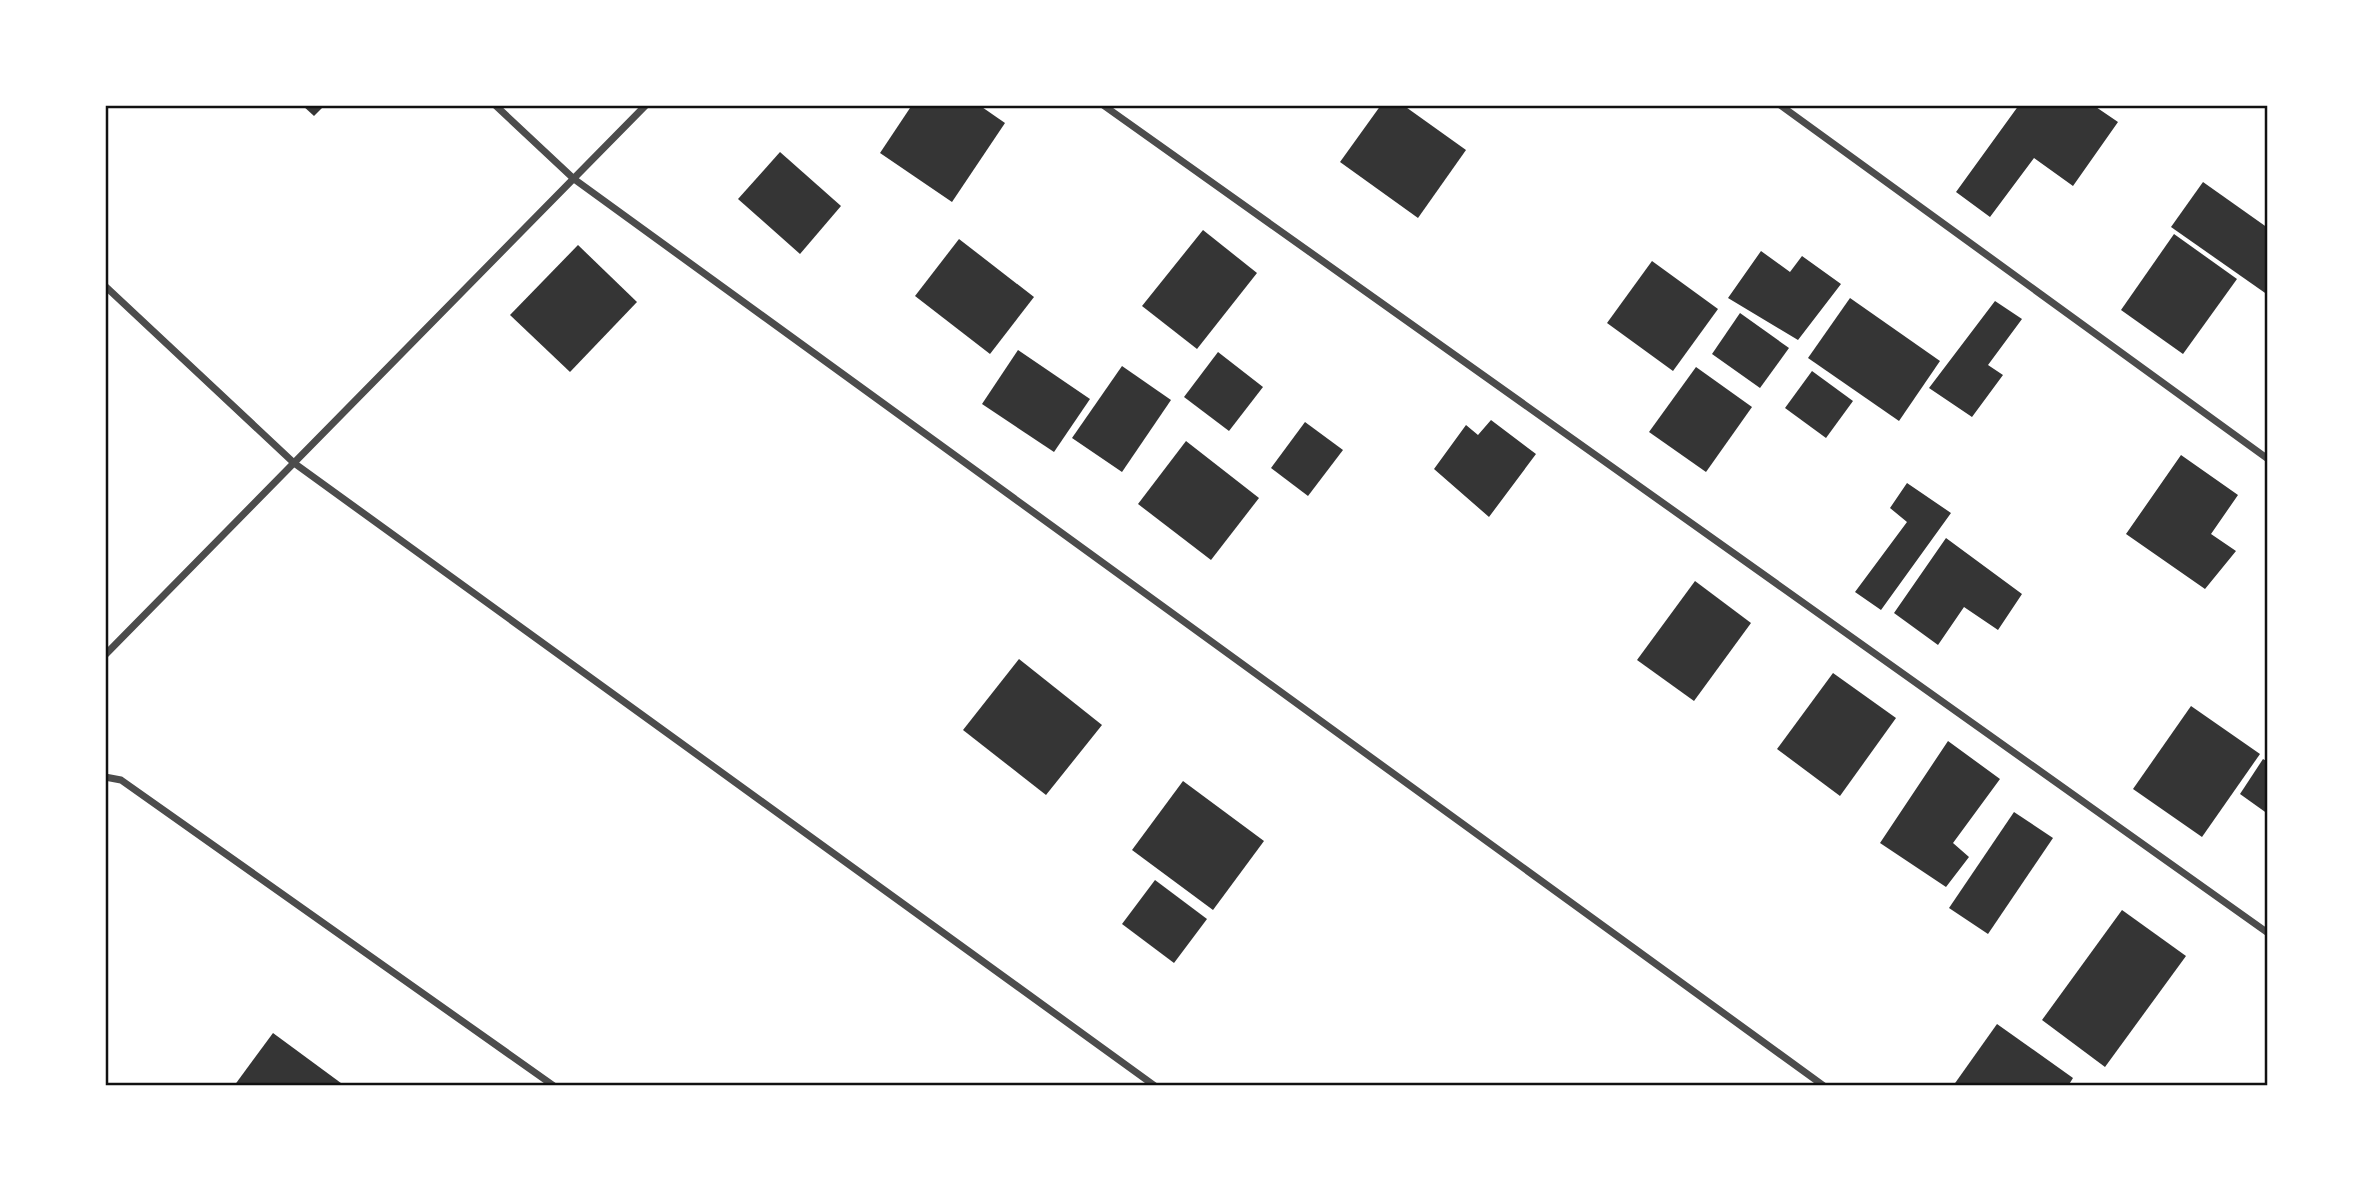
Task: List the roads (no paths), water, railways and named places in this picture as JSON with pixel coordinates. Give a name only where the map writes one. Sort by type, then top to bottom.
[{"type":"street","points":[[495,105],[574,178],[1824,1086]]},
{"type":"street","points":[[105,655],[646,105]]},
{"type":"street","points":[[1103,105],[2268,933]]},
{"type":"street","points":[[1780,105],[2268,460]]},
{"type":"street","points":[[105,286],[294,463],[1155,1086]]},
{"type":"street","points":[[105,777],[121,780],[554,1086]]}]
